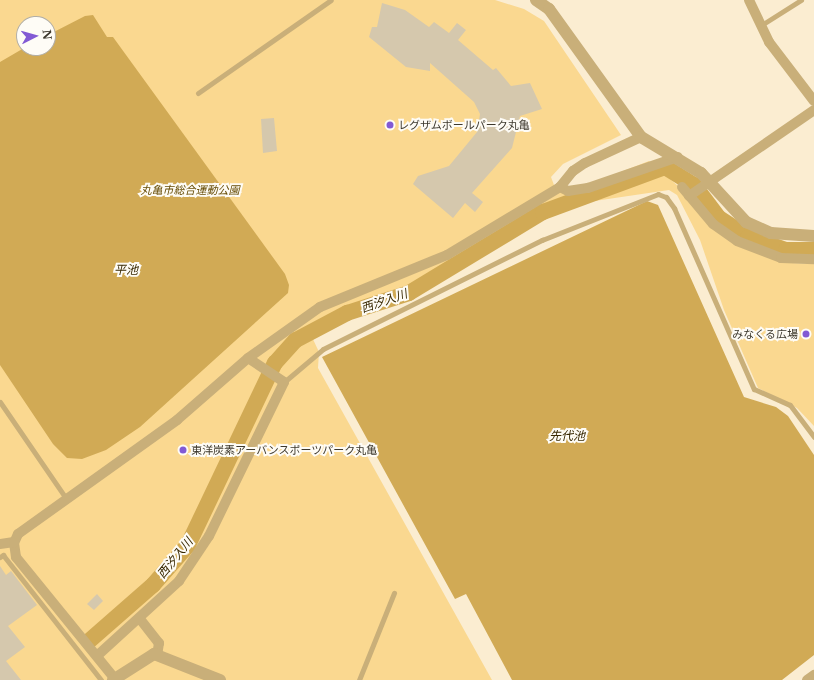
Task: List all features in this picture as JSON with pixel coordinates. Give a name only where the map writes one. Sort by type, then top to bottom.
[{"type":"street","points":[[536,0],[550,9],[641,137],[678,157],[727,204],[757,228],[796,237],[814,236]]},
{"type":"street","points":[[749,0],[763,24],[769,42],[814,101]]},
{"type":"street","points":[[689,196],[814,110]]},
{"type":"street","points":[[220,680],[157,655],[145,656],[114,679],[98,655],[16,557],[14,542],[22,530],[176,420],[248,358],[320,307],[447,255],[560,186],[573,171],[585,163],[641,137]]},
{"type":"street","points":[[560,186],[568,191],[588,188],[678,157]]},
{"type":"street","points":[[682,187],[713,224],[737,241],[781,258],[814,259]]},
{"type":"street","points":[[98,655],[179,581],[203,547],[284,382],[248,358]]},
{"type":"street","points":[[0,544],[14,542]]},
{"type":"street","points":[[140,618],[159,643],[157,655]]},
{"type":"street","points":[[808,680],[814,675]]},
{"type":"lane","points":[[198,93],[322,2],[331,0]]},
{"type":"lane","points":[[763,24],[801,0]]},
{"type":"lane","points":[[284,382],[323,349],[542,240],[658,194],[666,197],[674,208],[751,384],[790,405],[814,438]]},
{"type":"lane","points":[[0,402],[66,500]]},
{"type":"lane","points":[[0,556],[3,554],[101,680]]},
{"type":"lane","points":[[359,680],[394,593]]},
{"type":"green space","name":"丸亀市総合運動公園","points":[[0,0],[495,0],[524,9],[544,21],[621,135],[563,164],[551,177],[554,185],[582,187],[649,161],[685,192],[726,237],[792,263],[814,264],[814,426],[797,408],[758,388],[724,310],[700,240],[677,195],[669,190],[547,208],[406,289],[385,296],[311,335],[319,352],[318,368],[492,680],[0,680]]},
{"type":"water","name":"平池","points":[[93,15],[107,37],[113,37],[285,274],[289,285],[288,293],[140,427],[106,450],[82,459],[67,458],[53,444],[0,365],[0,62],[16,53],[16,56],[56,56],[56,31],[85,16]]},
{"type":"water","name":"先代池","points":[[647,201],[658,205],[744,397],[776,407],[788,416],[814,455],[814,655],[782,680],[512,680],[466,594],[455,599],[322,357]]},
{"type":"building","points":[[382,3],[405,10],[429,27],[434,22],[449,33],[457,23],[466,30],[458,40],[493,70],[496,68],[511,86],[530,83],[542,109],[520,116],[512,148],[472,193],[483,202],[475,212],[465,203],[453,218],[413,184],[418,176],[449,166],[477,132],[480,114],[474,102],[430,63],[430,71],[406,67],[369,37],[372,27],[377,27]]},
{"type":"building","points":[[274,118],[277,151],[263,153],[261,119]]},
{"type":"building","points":[[0,566],[6,575],[11,571],[37,605],[8,626],[25,647],[6,661],[21,680],[0,680]]},
{"type":"building","points":[[97,594],[103,601],[94,610],[87,604]]},
{"type":"waterway","name":"西汐入川","points":[[89,641],[153,585],[188,545],[275,363],[296,340],[347,313],[409,293],[543,212],[665,167],[694,185],[719,218],[748,237],[786,250],[814,250]]},
{"type":"place","name":"レグザムボールパーク丸亀","points":[[390,125]]},
{"type":"place","name":"みなくる広場","points":[[806,334]]},
{"type":"place","name":"東洋炭素アーバンスポーツパーク丸亀","points":[[183,450]]}]
